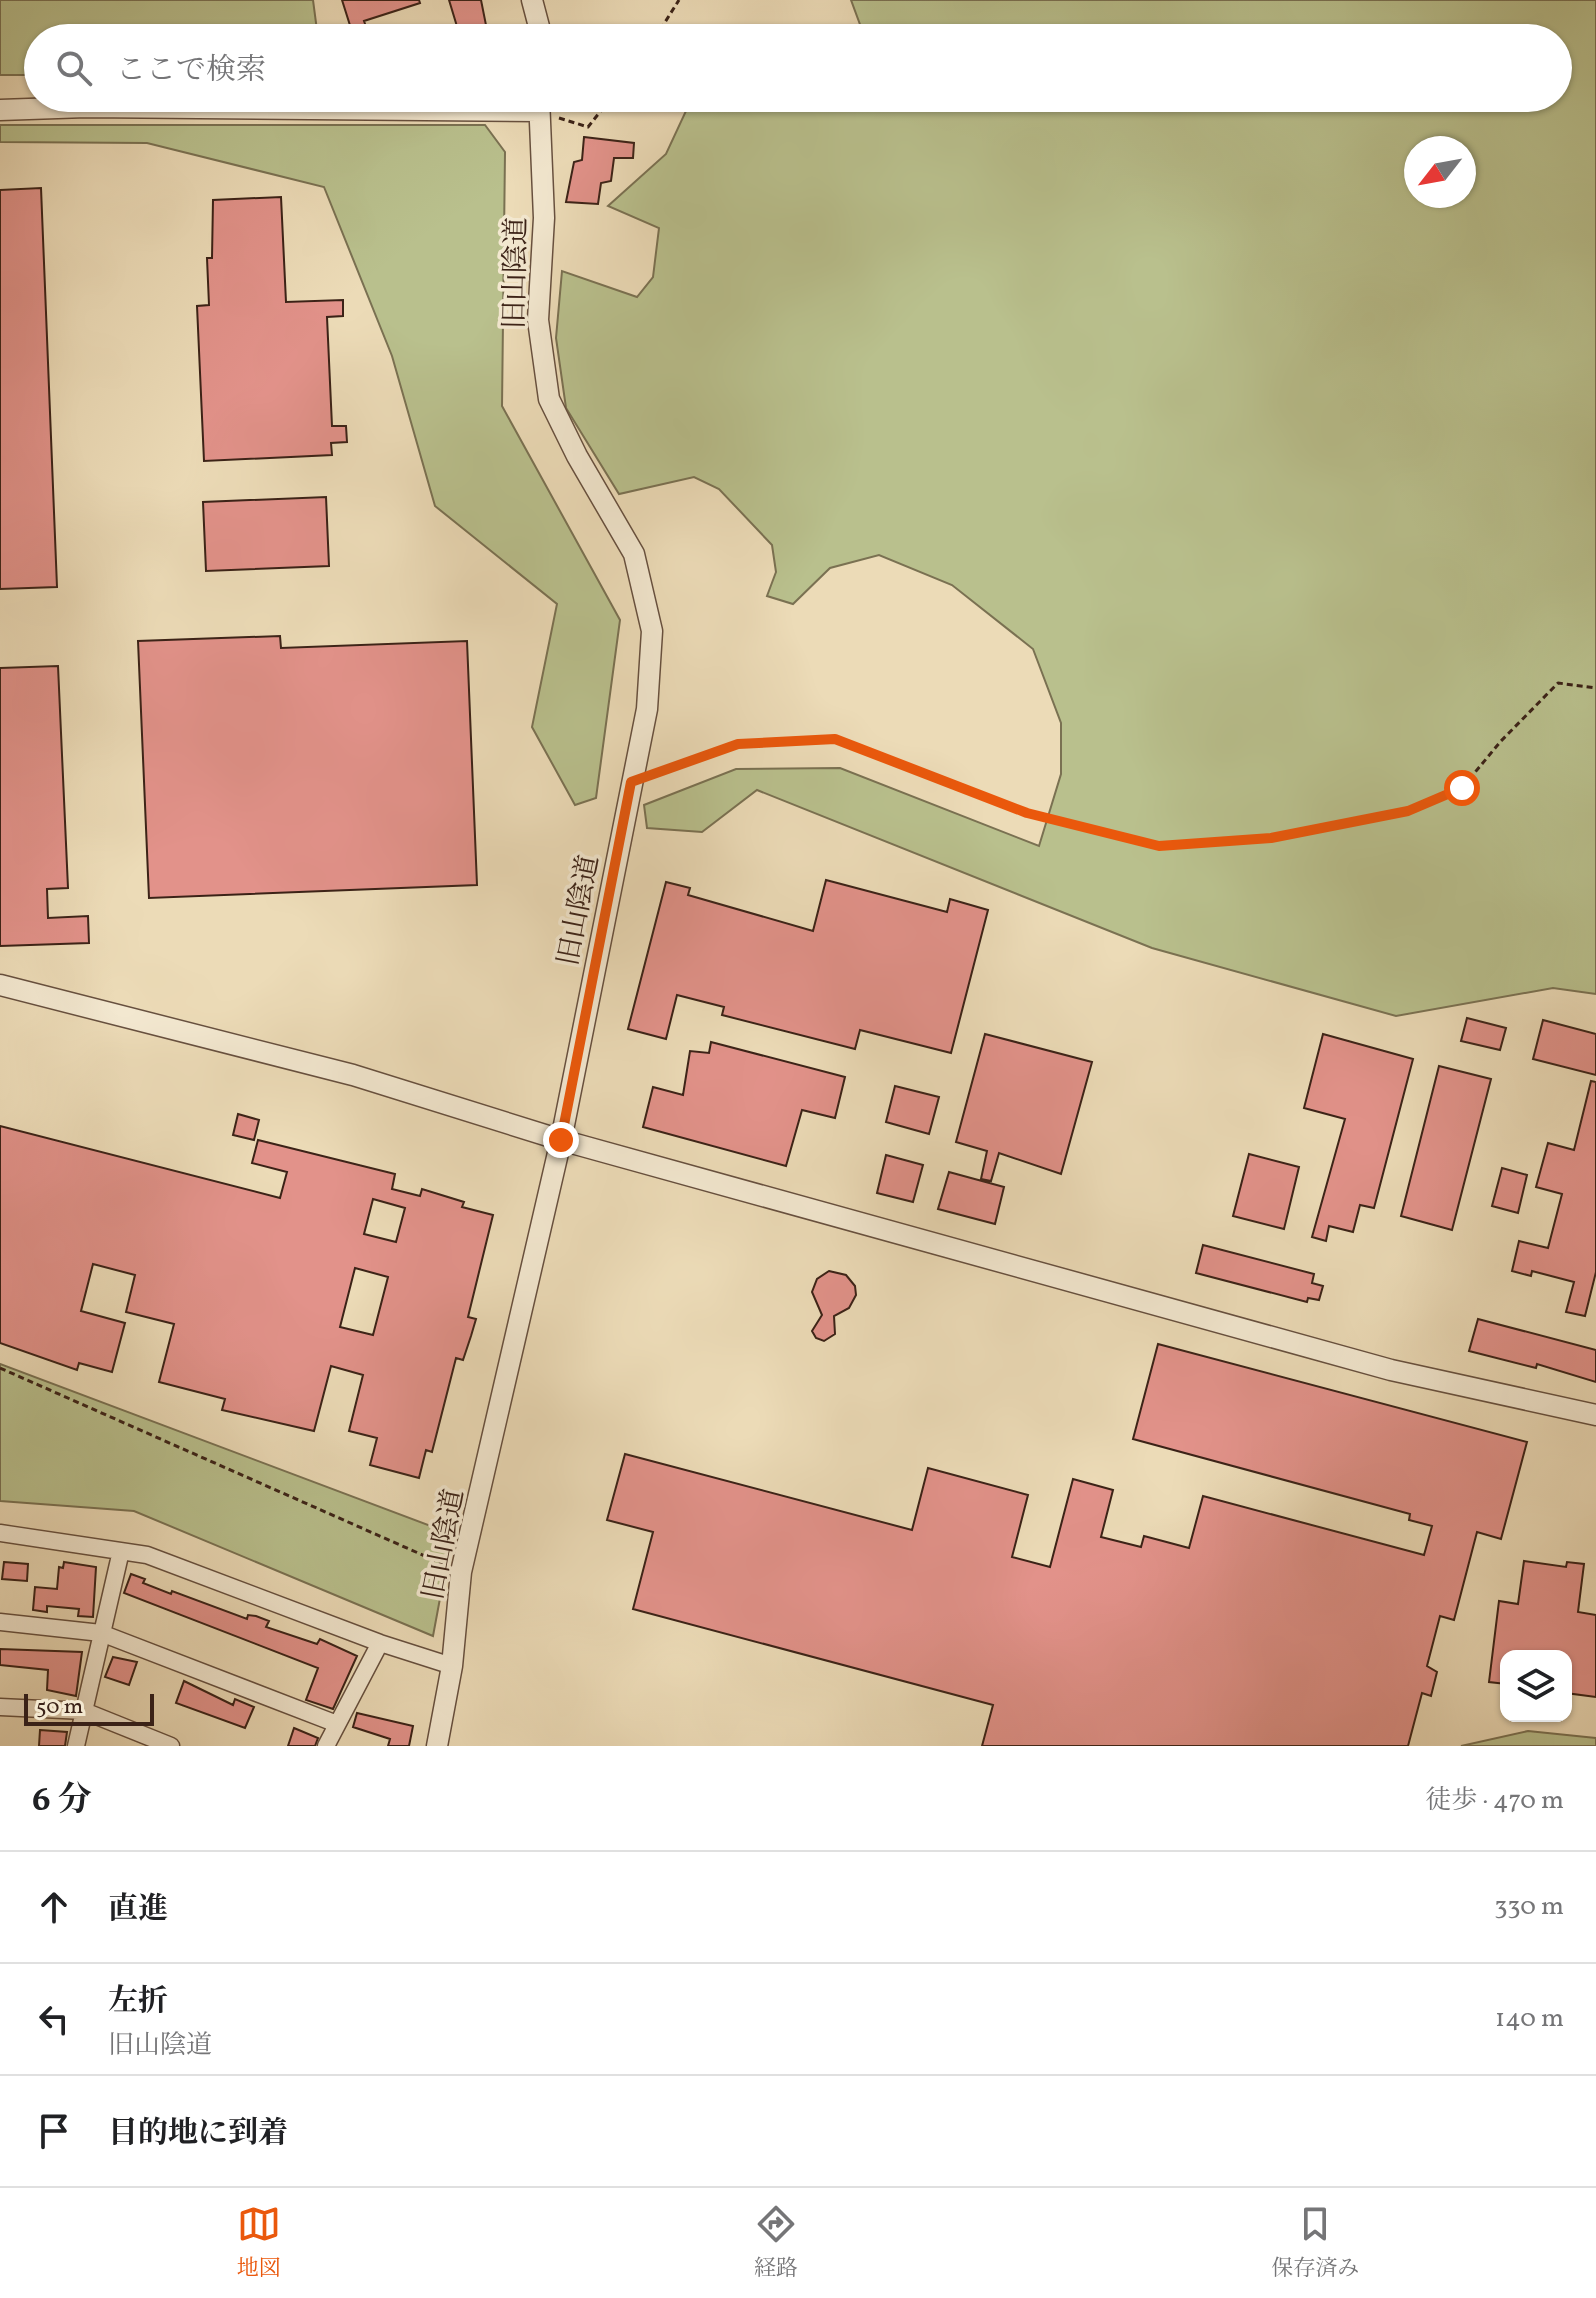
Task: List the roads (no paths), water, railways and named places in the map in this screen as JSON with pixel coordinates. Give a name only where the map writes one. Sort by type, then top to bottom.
[{"type":"street","points":[[532,0],[538,24]]},
{"type":"street","points":[[0,110],[24,109]]},
{"type":"street","name":"旧山陰道","points":[[437,1746],[452,1666],[461,1572],[561,1140],[647,709],[652,631],[634,554],[577,456],[549,399],[538,320],[544,218],[538,112]]},
{"type":"street","points":[[0,985],[353,1075],[561,1140],[1391,1370],[1596,1415]]},
{"type":"street","points":[[0,1533],[147,1555],[380,1643],[452,1666]]},
{"type":"street","points":[[76,1746],[121,1551]]},
{"type":"street","points":[[0,1622],[101,1633],[337,1724]]},
{"type":"street","points":[[326,1746],[380,1643]]},
{"type":"street","points":[[0,1707],[84,1711],[171,1746]]}]
